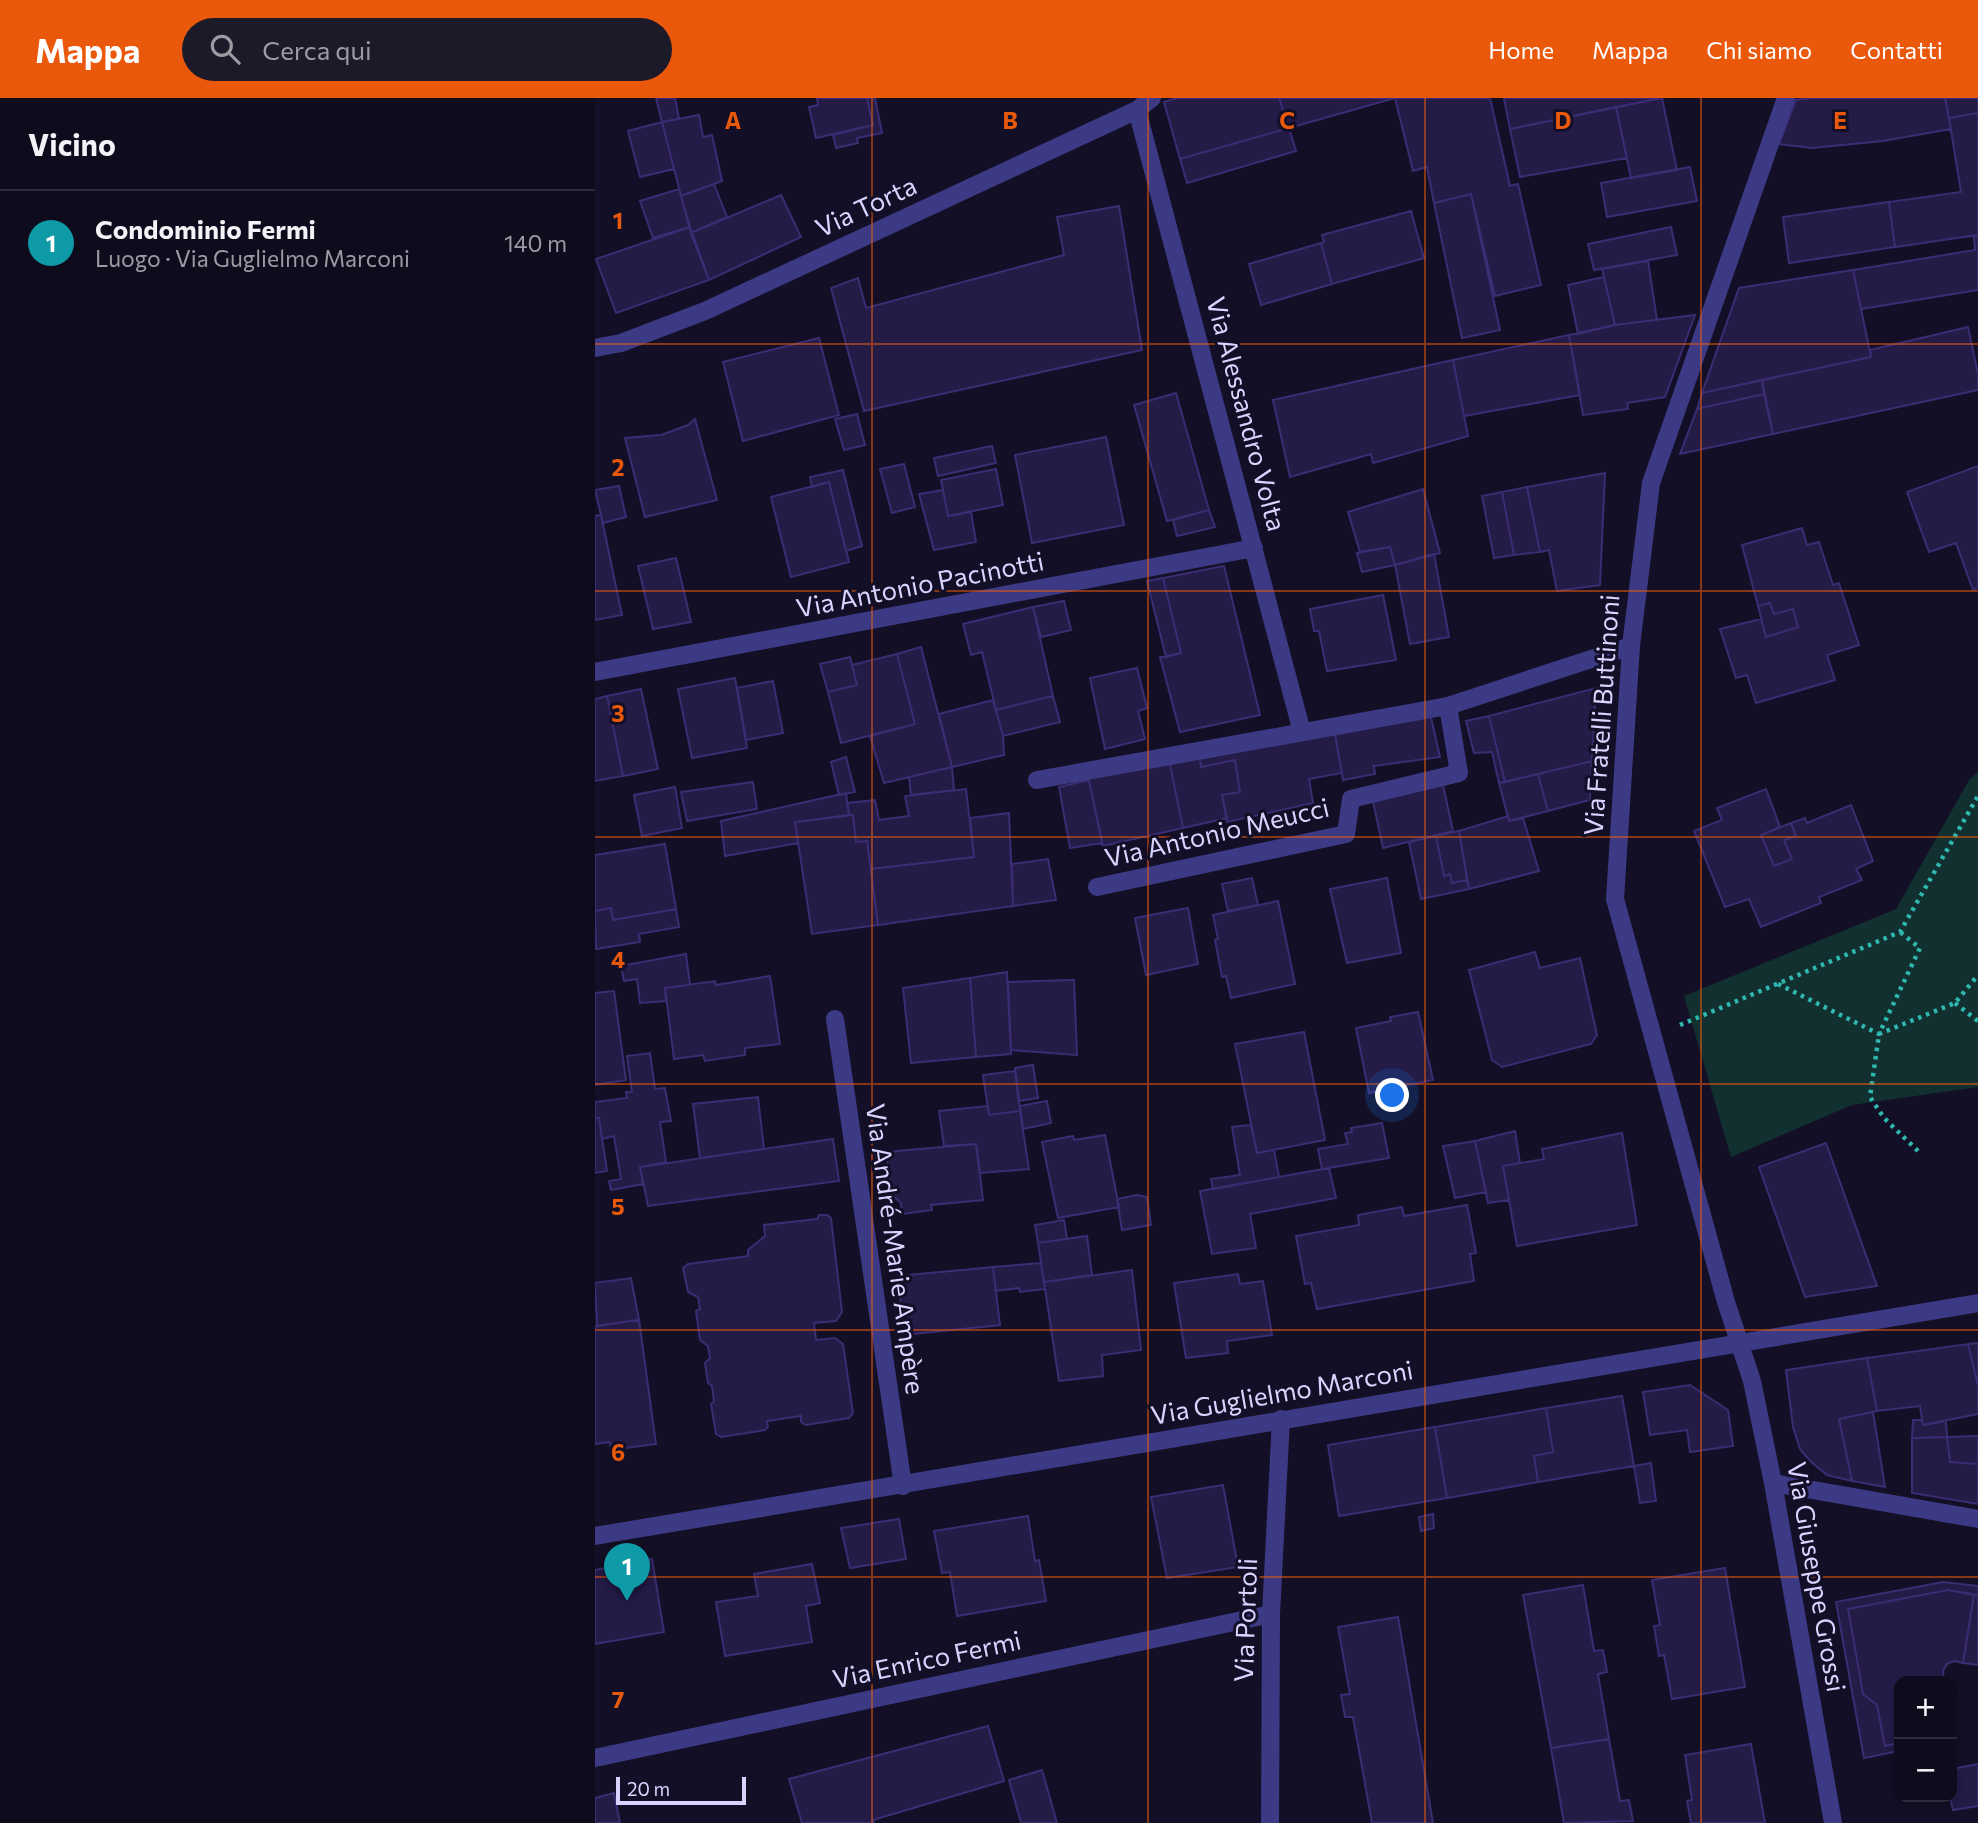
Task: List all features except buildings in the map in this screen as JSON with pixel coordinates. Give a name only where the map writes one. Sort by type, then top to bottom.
[{"type":"street","name":"Via Torta","points":[[595,348],[621,343],[705,311],[1137,110],[1152,98]]},
{"type":"street","name":"Via Fratelli Buttinoni","points":[[1739,1343],[1615,899],[1631,646],[1651,483],[1786,98]]},
{"type":"street","name":"Via Alessandro Volta","points":[[1137,110],[1302,732]]},
{"type":"street","name":"Via Antonio Pacinotti","points":[[595,672],[1254,548]]},
{"type":"street","points":[[1037,780],[1448,706],[1631,646]]},
{"type":"street","name":"Via Antonio Meucci","points":[[1097,887],[1346,834],[1351,799],[1459,773],[1448,706]]},
{"type":"street","name":"Via André-Marie Ampère","points":[[835,1019],[903,1486]]},
{"type":"street","name":"Via Guglielmo Marconi","points":[[595,1536],[1978,1303]]},
{"type":"street","name":"Via Giuseppe Grossi","points":[[1739,1343],[1752,1381],[1773,1483],[1833,1823]]},
{"type":"street","name":"Via Portoli","points":[[1270,1823],[1271,1614],[1281,1419]]},
{"type":"street","points":[[1773,1483],[1978,1519]]},
{"type":"street","name":"Via Enrico Fermi","points":[[595,1758],[1271,1614]]},
{"type":"path","points":[[1654,1037],[1900,932],[1978,796]]},
{"type":"path","points":[[1900,932],[1920,948],[1879,1034],[1870,1097],[1884,1118],[1918,1152]]},
{"type":"path","points":[[1777,984],[1879,1034],[1955,1003],[1978,975]]},
{"type":"path","points":[[1955,1003],[1978,1021]]},
{"type":"green space","points":[[1978,772],[1978,1087],[1852,1105],[1731,1157],[1684,996],[1896,909],[1969,780]]},
{"type":"place","name":"Condominio Fermi","points":[[627,1601]]}]
